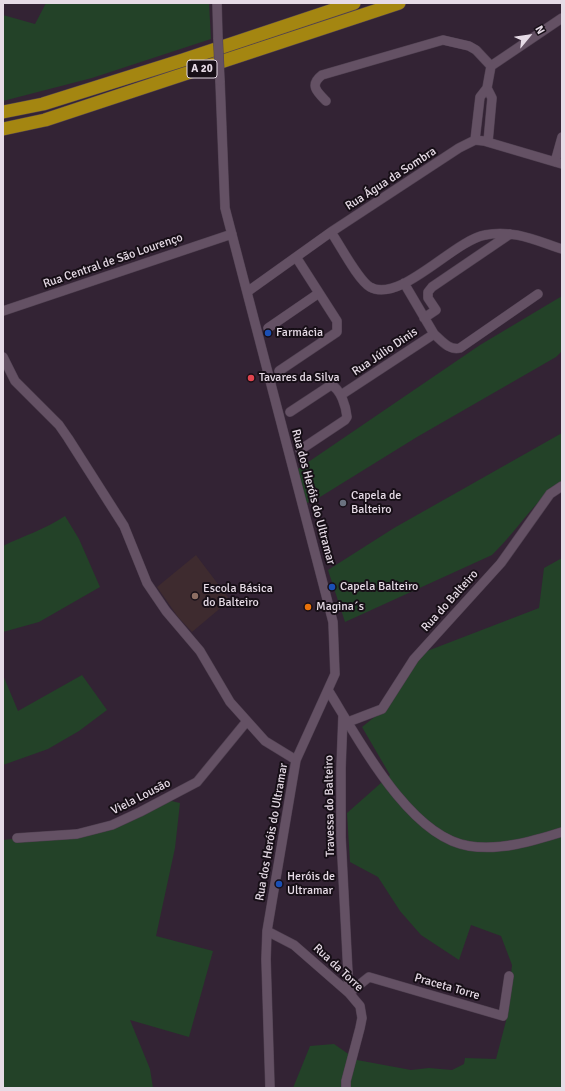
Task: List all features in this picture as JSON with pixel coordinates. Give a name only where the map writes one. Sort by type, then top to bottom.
[{"type":"highway","name":"A 20","points":[[3,112],[43,104],[354,3]]},
{"type":"highway","name":"A 20","points":[[3,128],[45,120],[399,3]]},
{"type":"street","name":"Rua dos Heróis do Ultramar","points":[[217,3],[223,197],[332,622],[335,668],[328,690],[296,760],[267,931],[266,959],[270,1088]]},
{"type":"street","points":[[562,18],[491,66],[487,88],[480,97],[475,140],[488,142],[559,163],[562,137]]},
{"type":"street","points":[[326,101],[314,87],[317,78],[322,75],[443,40],[469,46],[476,50],[491,66]]},
{"type":"street","points":[[487,88],[492,98],[488,142]]},
{"type":"street","name":"Rua Água da Sombra","points":[[247,292],[331,232],[458,148],[475,140]]},
{"type":"street","points":[[331,232],[363,282],[379,290],[389,290],[404,284],[466,242],[484,235],[503,232],[523,236],[562,249]]},
{"type":"street","name":"Rua Central de São Lourenço","points":[[3,311],[232,234]]},
{"type":"street","points":[[424,318],[436,310],[428,298],[428,292],[432,287],[510,234]]},
{"type":"street","points":[[279,371],[337,332],[337,321],[296,257]]},
{"type":"street","name":"Rua Júlio Dinis","points":[[341,395],[434,334],[404,284]]},
{"type":"street","points":[[268,328],[319,293]]},
{"type":"street","points":[[434,334],[448,346],[456,349],[460,348],[538,294]]},
{"type":"street","points":[[3,357],[15,382],[59,425],[68,438],[124,526],[147,582],[166,611],[200,651],[230,702],[271,746],[296,760]]},
{"type":"street","points":[[290,412],[329,386],[334,386],[341,395],[347,415],[346,419],[300,450]]},
{"type":"street","name":"Rua do Balteiro","points":[[346,718],[382,709],[414,659],[501,563],[550,494],[562,486]]},
{"type":"street","points":[[328,690],[384,778],[421,820],[453,842],[469,846],[502,846],[562,832]]},
{"type":"street","name":"Travessa do Balteiro","points":[[346,718],[341,768],[341,837],[349,993]]},
{"type":"street","name":"Viela Lousão","points":[[17,838],[77,834],[112,825],[140,812],[197,782],[247,721]]},
{"type":"street","name":"Rua da Torre","points":[[267,931],[294,945],[349,993],[360,1006],[362,1018],[346,1081],[346,1088]]},
{"type":"street","name":"Praceta Torre","points":[[349,993],[370,977],[503,1016],[509,976]]},
{"type":"shaded area","name":"Escola Básica do Balteiro","points":[[196,555],[230,600],[192,632],[178,617],[157,587]]},
{"type":"green space","points":[[46,3],[209,3],[211,39],[92,78],[3,101],[3,15],[35,24]]},
{"type":"green space","points":[[562,296],[562,351],[556,357],[417,437],[320,497],[305,504],[298,469],[480,345]]},
{"type":"green space","points":[[562,433],[562,481],[542,498],[492,555],[345,622],[328,570],[394,528]]},
{"type":"green space","points":[[65,516],[79,539],[100,587],[39,622],[3,632],[3,546],[42,529]]},
{"type":"green space","points":[[562,558],[562,1088],[293,1088],[310,1046],[334,1044],[357,1060],[411,1070],[429,1068],[452,1070],[464,1064],[465,1058],[496,1059],[506,1021],[512,965],[501,936],[471,925],[459,960],[421,935],[400,911],[378,877],[350,862],[347,813],[390,775],[362,727],[382,711],[422,653],[539,608],[544,568]]},
{"type":"green space","points":[[3,675],[18,711],[82,675],[107,710],[79,731],[48,749],[3,765]]},
{"type":"green space","points":[[163,799],[180,803],[175,848],[156,936],[213,951],[189,1037],[130,1020],[150,1069],[153,1088],[3,1088],[3,840],[67,833],[107,831],[132,821]]},
{"type":"place","name":"Farmácia","points":[[268,333]]},
{"type":"place","name":"Tavares da Silva","points":[[251,378]]},
{"type":"place","name":"Capela de Balteiro","points":[[343,503]]},
{"type":"place","name":"Capela Balteiro","points":[[332,587]]},
{"type":"place","name":"Escola Básica do Balteiro","points":[[195,596]]},
{"type":"place","name":"Magina´s","points":[[308,607]]},
{"type":"place","name":"Heróis de Ultramar","points":[[279,884]]}]
